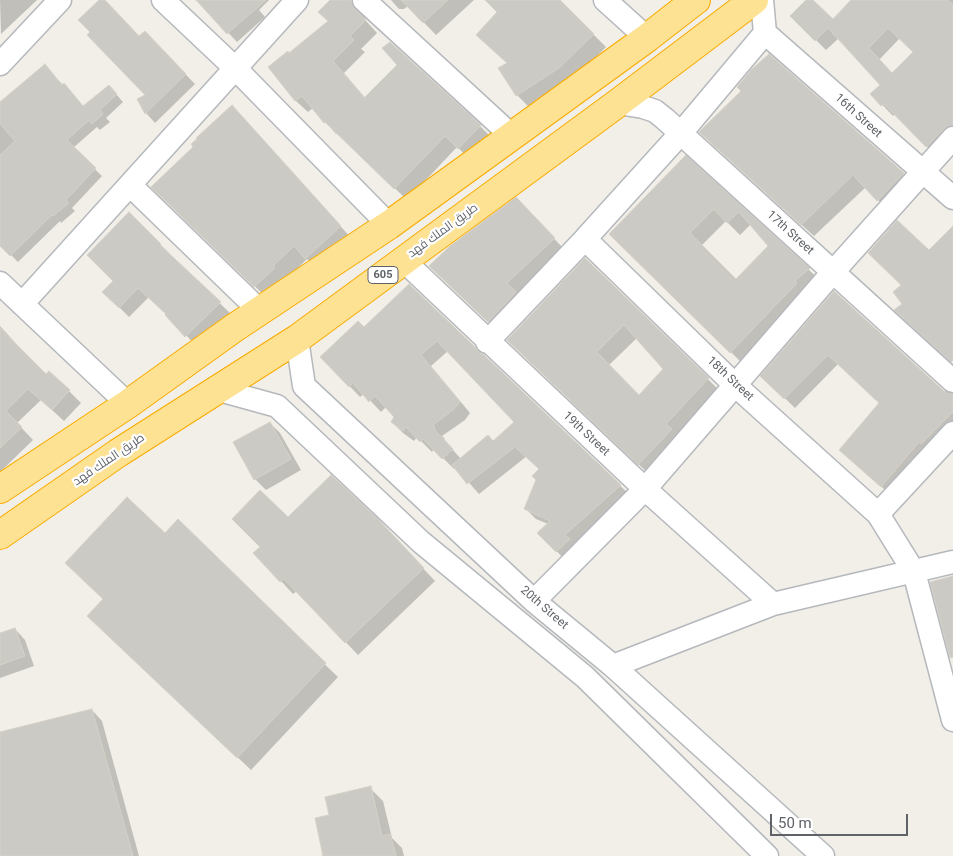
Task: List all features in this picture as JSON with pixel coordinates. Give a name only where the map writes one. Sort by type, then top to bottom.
[{"type":"highway","points":[[0,489],[128,404],[260,311],[389,225],[647,38],[696,0]]},
{"type":"highway","name":"طريق الملك فهد","points":[[0,535],[118,453],[296,339],[618,103],[754,0]]},
{"type":"street","points":[[0,64],[60,0]]},
{"type":"street","points":[[162,0],[235,68],[389,225]]},
{"type":"street","points":[[22,304],[297,0]]},
{"type":"street","points":[[364,0],[512,136]]},
{"type":"street","points":[[605,0],[647,38]]},
{"type":"street","points":[[487,342],[585,239],[681,133],[764,33],[762,0]]},
{"type":"street","name":"16th Street","points":[[764,33],[953,198]]},
{"type":"street","name":"17th Street","points":[[618,103],[655,111],[953,381]]},
{"type":"street","points":[[534,601],[645,489],[833,272],[953,138]]},
{"type":"street","points":[[130,185],[260,311]]},
{"type":"street","name":"18th Street","points":[[585,239],[736,386],[878,514],[914,572],[952,712]]},
{"type":"street","name":"19th Street","points":[[403,260],[487,342],[645,489],[773,604]]},
{"type":"street","points":[[0,283],[128,404]]},
{"type":"street","points":[[277,406],[304,386],[296,339]]},
{"type":"street","name":"20th Street","points":[[304,386],[534,601],[613,666],[821,855]]},
{"type":"street","points":[[219,390],[277,406],[421,542],[585,677],[767,856]]},
{"type":"street","points":[[878,514],[953,433]]},
{"type":"street","points":[[613,666],[773,604],[953,562]]},
{"type":"building","points":[[99,0],[105,0],[139,36],[145,31],[186,74],[145,114],[137,99],[145,95],[87,35],[90,32],[78,20]]},
{"type":"building","points":[[196,0],[266,0],[227,34]]},
{"type":"building","points":[[330,0],[351,0],[355,9],[366,20],[350,36],[354,40],[333,61],[364,98],[397,65],[382,48],[390,42],[481,125],[458,149],[445,136],[394,189],[324,123],[302,96],[295,101],[268,67],[288,51],[289,53],[328,21],[318,12]]},
{"type":"building","points":[[401,0],[448,0],[423,23]]},
{"type":"building","points":[[485,0],[560,0],[594,34],[559,68],[516,96],[498,68],[507,63],[476,35],[497,12]]},
{"type":"building","points":[[806,0],[813,0],[833,19],[851,0],[948,0],[953,5],[953,125],[944,129],[926,147],[884,104],[881,106],[870,94],[880,85],[828,28],[815,41],[790,16]],"holes":[[[888,28],[913,52],[892,73],[869,48]]]},
{"type":"building","points":[[769,54],[904,173],[877,201],[853,175],[801,225],[699,132],[741,91],[737,87],[751,70]]},
{"type":"building","points":[[45,64],[83,106],[109,85],[117,94],[100,110],[103,114],[92,124],[89,120],[67,140],[96,168],[66,200],[69,203],[52,215],[10,256],[0,246],[0,155],[15,141],[0,124],[0,102]]},
{"type":"building","points":[[232,105],[341,226],[305,259],[294,246],[273,266],[275,268],[254,287],[151,187],[193,147],[191,144],[196,138]]},
{"type":"building","points":[[686,155],[810,268],[795,281],[797,283],[730,353],[609,234]],"holes":[[[714,209],[727,223],[739,212],[768,246],[736,279],[690,233]]]},
{"type":"building","points":[[516,197],[555,238],[507,283],[516,292],[488,322],[429,266],[450,246]]},
{"type":"building","points":[[129,212],[160,245],[221,302],[185,337],[166,314],[138,288],[119,308],[102,292],[113,281],[87,255]]},
{"type":"building","points":[[897,220],[929,250],[953,226],[953,360],[951,362],[894,310],[902,304],[893,292],[901,285],[868,253]]},
{"type":"building","points":[[585,258],[709,378],[666,424],[672,429],[638,465],[507,340]],"holes":[[[624,325],[663,369],[639,395],[597,352]]]},
{"type":"building","points":[[409,284],[478,352],[484,355],[621,485],[565,535],[570,539],[556,552],[537,533],[550,521],[524,509],[536,480],[532,476],[539,469],[515,447],[467,484],[452,465],[488,435],[493,441],[514,422],[437,341],[421,355],[460,402],[433,425],[434,429],[453,449],[442,459],[423,439],[420,442],[406,427],[403,431],[391,422],[394,417],[375,396],[369,402],[353,383],[349,387],[320,357],[358,321],[364,327]]},
{"type":"building","points":[[834,291],[944,391],[953,394],[953,412],[921,444],[919,442],[881,487],[839,450],[879,403],[828,355],[784,399],[760,376]]},
{"type":"building","points":[[0,328],[46,374],[49,371],[70,390],[52,410],[28,389],[6,411],[22,427],[0,448]]},
{"type":"building","points":[[270,422],[291,459],[254,480],[233,442]]},
{"type":"building","points":[[331,475],[377,518],[424,568],[345,643],[284,579],[280,582],[253,553],[260,547],[232,519],[260,490],[288,517]]},
{"type":"building","points":[[127,497],[165,533],[178,519],[326,663],[237,758],[87,616],[103,599],[65,563]]},
{"type":"building","points":[[953,576],[953,657],[950,658],[930,582]]},
{"type":"building","points":[[15,628],[25,656],[0,665],[0,633]]},
{"type":"building","points":[[92,709],[133,856],[0,856],[0,732]]},
{"type":"building","points":[[371,786],[382,836],[390,834],[396,856],[323,856],[315,818],[329,815],[325,797]]}]
